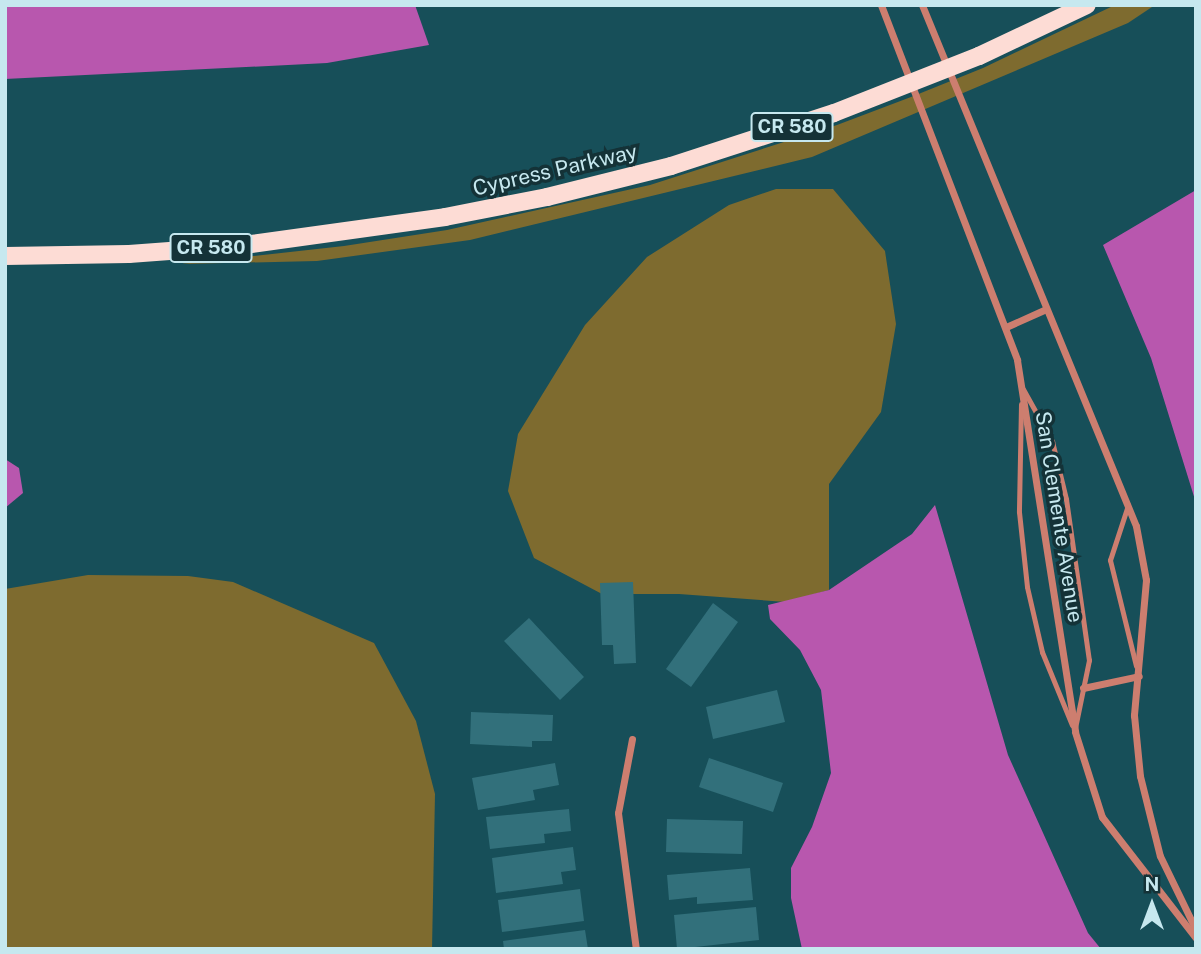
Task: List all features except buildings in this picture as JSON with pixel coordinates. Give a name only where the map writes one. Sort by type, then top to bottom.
[{"type":"main road","name":"Cypress Parkway","points":[[5,257],[129,254],[237,246],[445,217],[547,197],[671,166],[834,113],[947,69],[1087,5]]},
{"type":"street","name":"San Clemente Avenue","points":[[881,5],[1017,360],[1075,732],[1102,817],[1196,938]]},
{"type":"street","name":"San Clemente Avenue","points":[[922,5],[1136,526],[1146,580],[1134,715],[1140,776],[1160,856],[1196,930]]},
{"type":"street","points":[[1006,327],[1046,309]]},
{"type":"street","points":[[1083,688],[1139,676]]},
{"type":"street","points":[[632,739],[618,813],[636,949]]},
{"type":"lane","points":[[1022,387],[1052,441],[1066,499],[1088,660],[1075,732]]},
{"type":"lane","points":[[1022,387],[1019,512],[1027,587],[1042,652],[1075,732]]},
{"type":"lane","points":[[1128,505],[1110,560],[1139,676]]},
{"type":"shaded area","points":[[5,5],[415,5],[429,45],[327,63],[5,79]]},
{"type":"shaded area","points":[[1115,5],[1155,5],[1128,23],[812,157],[470,240],[317,261],[181,264],[344,246],[447,230],[650,185],[837,125],[911,97],[983,68]]},
{"type":"shaded area","points":[[776,189],[833,189],[885,251],[896,324],[881,412],[829,484],[829,590],[786,602],[679,594],[602,594],[534,558],[508,491],[518,434],[585,325],[647,257],[729,205]]},
{"type":"shaded area","points":[[1196,190],[1196,503],[1151,358],[1103,245]]},
{"type":"shaded area","points":[[5,459],[19,468],[23,493],[5,508]]},
{"type":"shaded area","points":[[935,505],[1008,755],[1088,933],[1101,949],[802,949],[791,898],[791,868],[812,827],[831,773],[821,690],[800,650],[770,619],[768,605],[829,590],[912,534]]},
{"type":"shaded area","points":[[88,575],[188,576],[233,582],[374,643],[416,721],[435,794],[432,949],[5,949],[5,589]]}]
